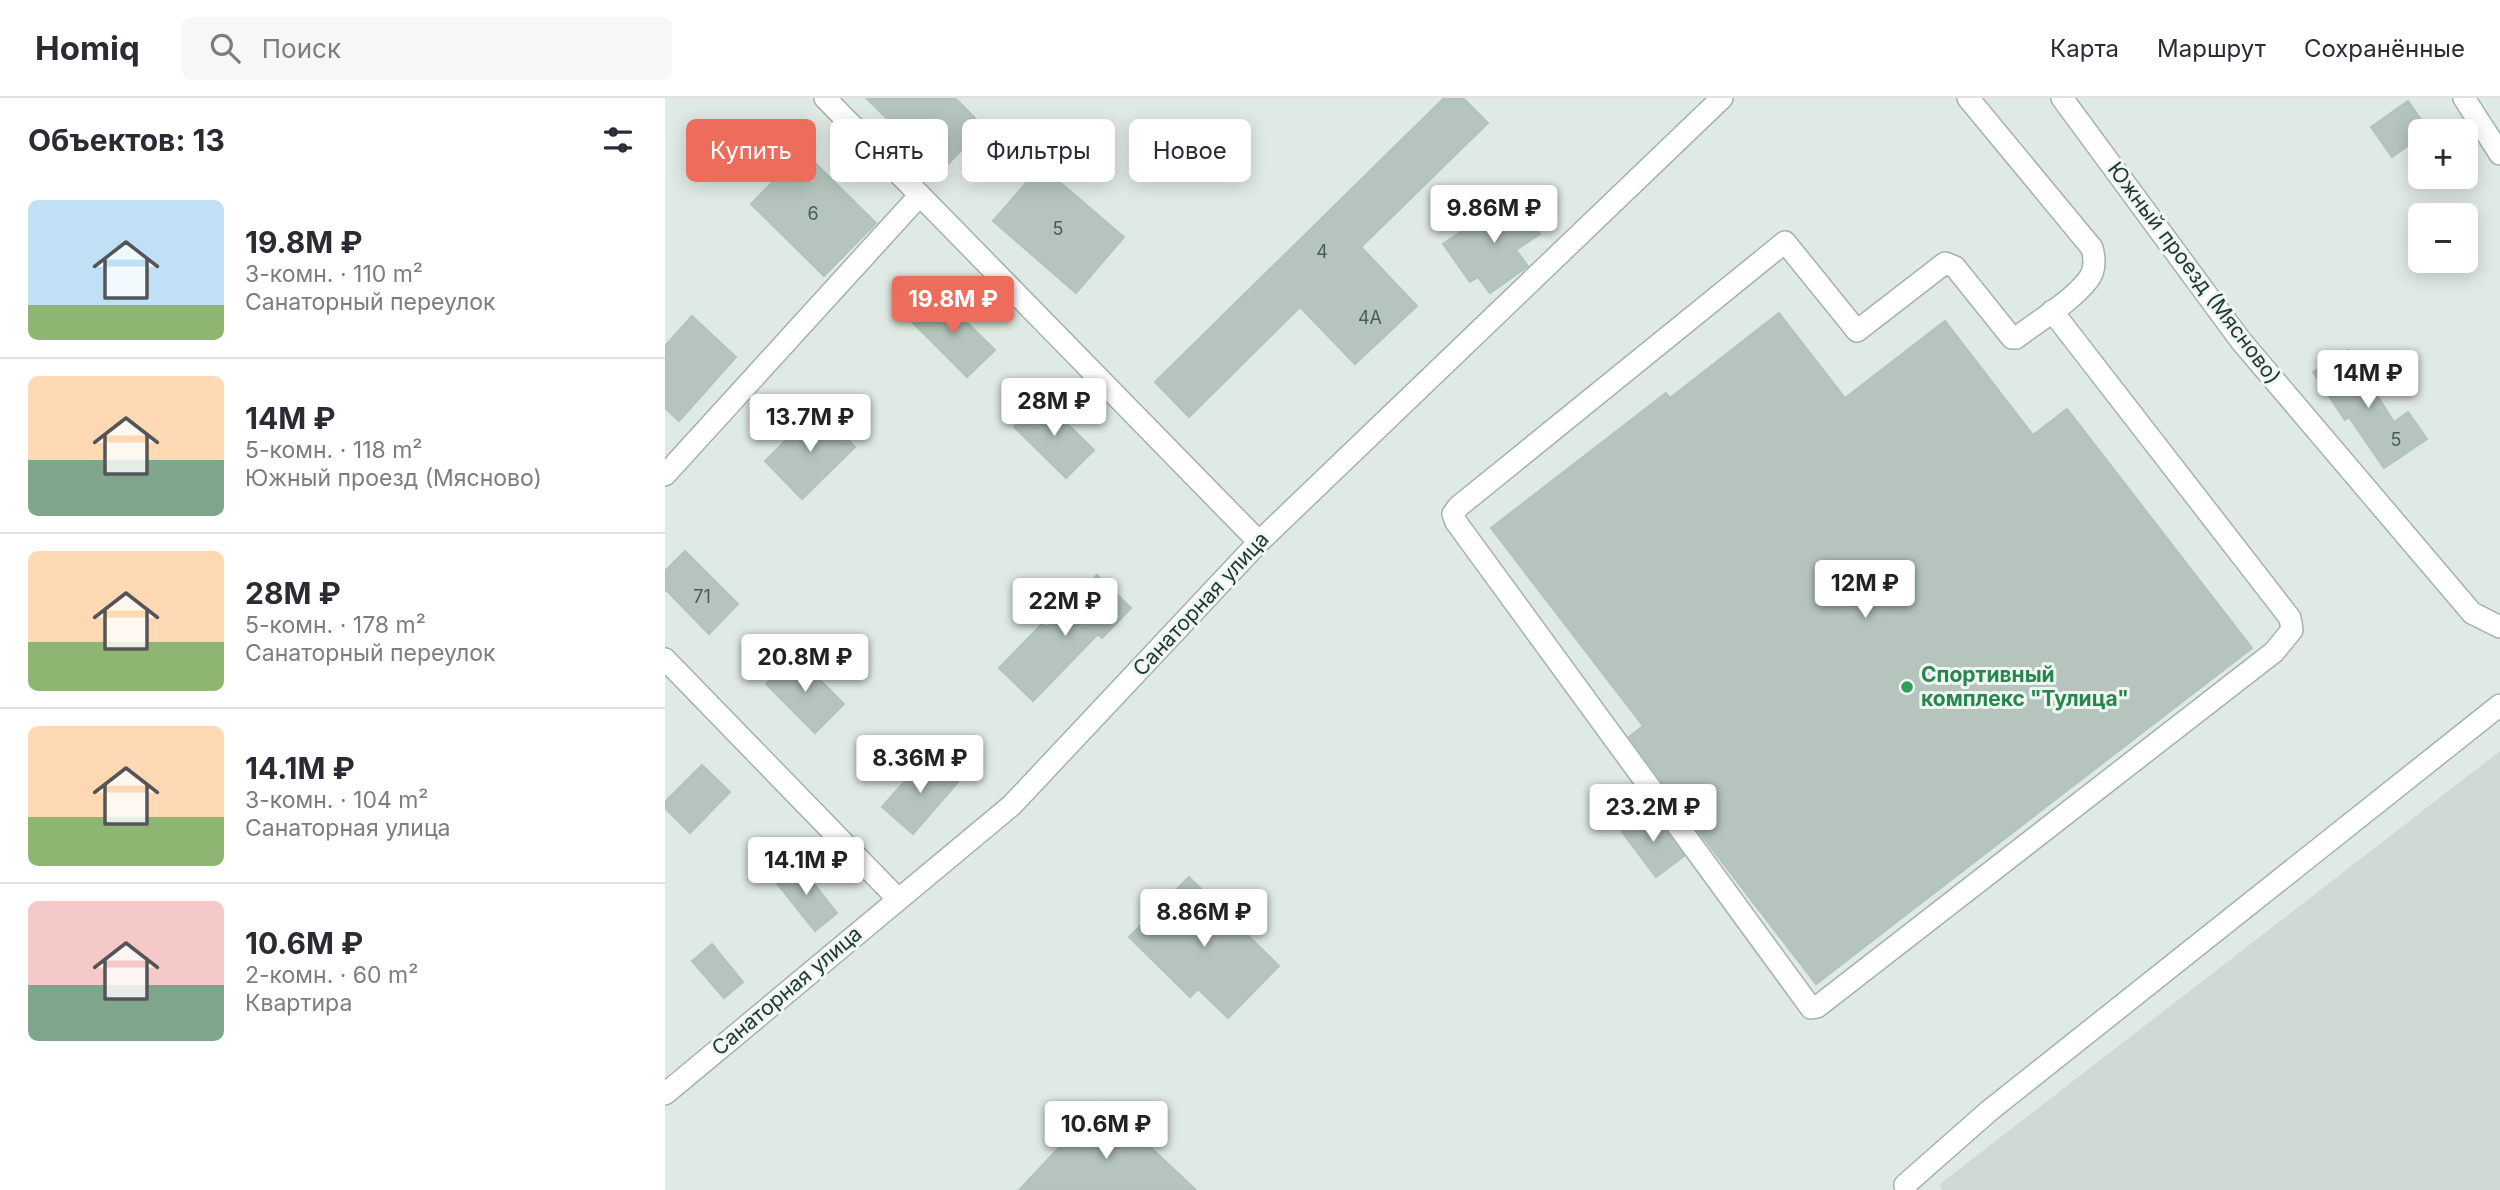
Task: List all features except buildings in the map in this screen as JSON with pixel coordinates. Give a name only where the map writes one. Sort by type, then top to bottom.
[{"type":"street","points":[[825,98],[1259,542]]},
{"type":"street","name":"Санаторная улица","points":[[665,1094],[1011,805],[1259,542],[1722,98]]},
{"type":"street","points":[[1968,98],[2092,248],[2095,259],[2089,279],[2052,311],[2016,338],[2012,338],[1955,267],[1945,263],[1857,331],[1785,242],[1458,507],[1453,514],[1456,522],[1811,1008],[1818,1006],[2274,652],[2292,630],[2290,618],[2052,311]]},
{"type":"street","name":"Южный проезд (Мясново)","points":[[2062,98],[2241,341],[2472,613],[2500,627]]},
{"type":"street","points":[[2464,98],[2500,154]]},
{"type":"street","points":[[665,475],[920,195]]},
{"type":"street","points":[[665,659],[897,898]]},
{"type":"street","points":[[1906,1190],[1905,1185],[1989,1111],[2500,705]]},
{"type":"shaded area","points":[[2500,751],[2500,1190],[1942,1190],[1940,1184]]},
{"type":"place","name":"Спортивный комплекс \"Тулица\"","points":[[1907,687]]}]
